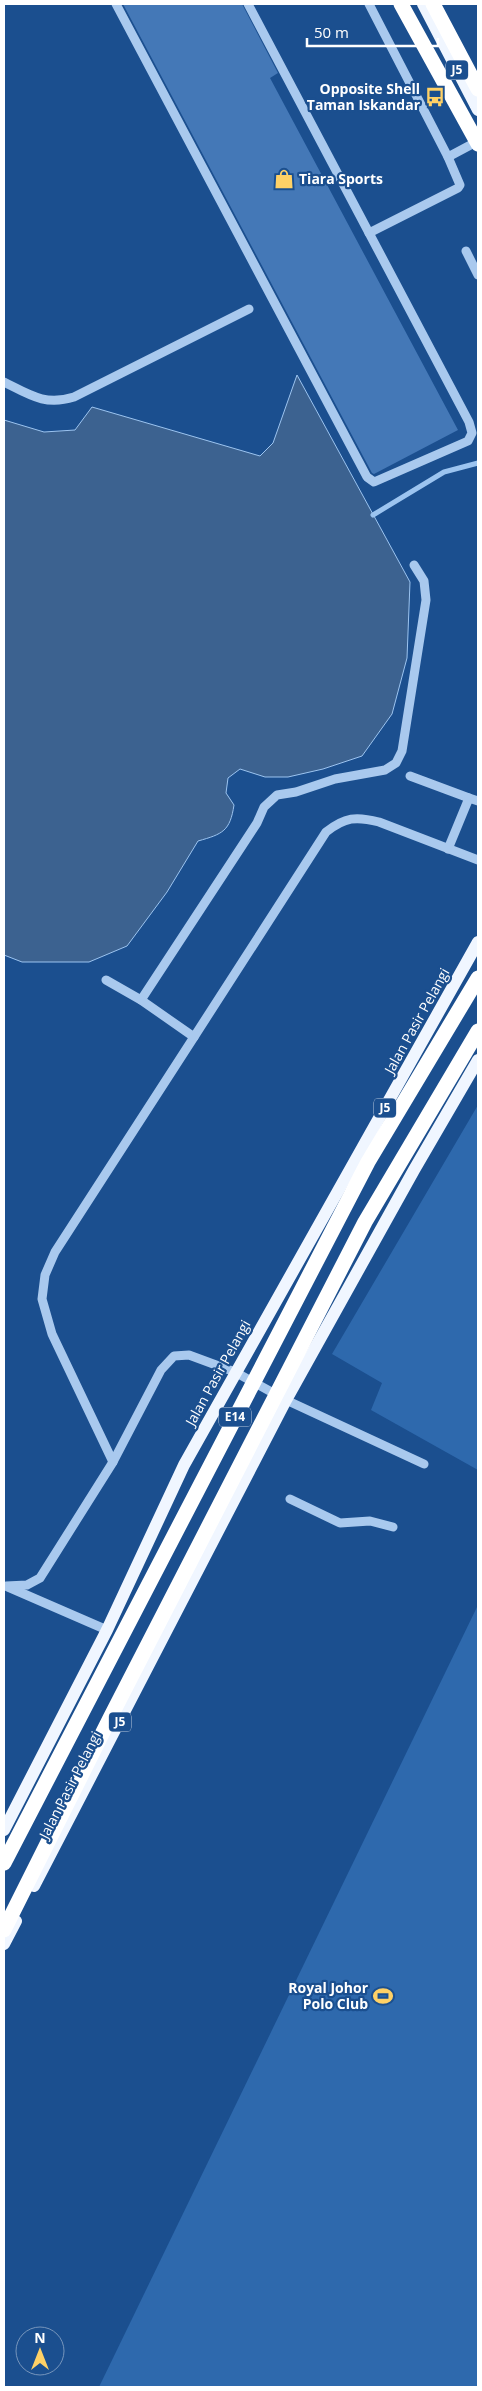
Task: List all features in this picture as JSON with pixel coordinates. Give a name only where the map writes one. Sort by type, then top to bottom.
[{"type":"highway","points":[[401,4],[478,142]]},
{"type":"highway","points":[[433,4],[478,89]]},
{"type":"highway","name":"E14","points":[[4,1863],[368,1162],[478,978]]},
{"type":"highway","name":"E14","points":[[4,1930],[110,1718],[365,1222],[478,1031]]},
{"type":"main road","name":"J5","points":[[423,4],[478,110]]},
{"type":"main road","name":"Jalan Pasir Pelangi","points":[[4,1830],[107,1630],[184,1465],[478,942]]},
{"type":"main road","name":"Jalan Pasir Pelangi","points":[[4,1944],[286,1400],[414,1170],[478,1060]]},
{"type":"lane","points":[[116,4],[367,477],[374,482],[468,441],[472,434],[469,422],[248,4]]},
{"type":"lane","points":[[369,4],[459,180],[458,188],[369,233]]},
{"type":"lane","points":[[448,157],[478,142]]},
{"type":"lane","points":[[466,251],[478,275]]},
{"type":"lane","points":[[4,382],[45,401],[61,401],[74,397],[249,309]]},
{"type":"lane","points":[[141,1000],[258,823],[264,806],[277,795],[296,792],[335,779],[384,770],[396,763],[402,751],[426,600],[424,581],[414,565]]},
{"type":"lane","points":[[410,776],[478,801]]},
{"type":"lane","points":[[448,848],[469,798]]},
{"type":"lane","points":[[114,1462],[52,1334],[42,1299],[45,1275],[55,1252],[326,832],[338,822],[352,818],[364,818],[478,860]]},
{"type":"lane","points":[[106,980],[141,1000],[194,1037]]},
{"type":"lane","points":[[5,1585],[27,1585],[40,1578],[114,1462],[161,1370],[174,1356],[188,1355],[235,1372],[286,1400],[424,1464]]},
{"type":"lane","points":[[290,1499],[340,1523],[370,1521],[393,1527]]},
{"type":"lane","points":[[5,1585],[107,1630]]},
{"type":"shaded area","points":[[297,375],[410,582],[407,658],[392,714],[362,756],[323,769],[288,777],[265,777],[240,769],[228,778],[226,793],[234,805],[227,826],[214,836],[198,841],[167,892],[127,946],[89,962],[22,962],[4,955],[4,420],[44,432],[75,430],[92,407],[260,456],[273,443]]},
{"type":"shaded area","points":[[478,1105],[478,1470],[371,1410],[382,1383],[332,1354]]},
{"type":"shaded area","name":"Royal Johor Polo Club","points":[[478,1605],[478,2387],[99,2387]]},
{"type":"building","points":[[123,4],[242,4],[278,73],[270,78],[458,430],[374,474],[372,473]]},
{"type":"waterway","points":[[373,515],[444,472],[478,463]]},
{"type":"place","name":"Opposite Shell Taman Iskandar","points":[[435,97]]},
{"type":"place","name":"Tiara Sports","points":[[284,179]]},
{"type":"place","name":"Royal Johor Polo Club","points":[[383,1996]]}]
